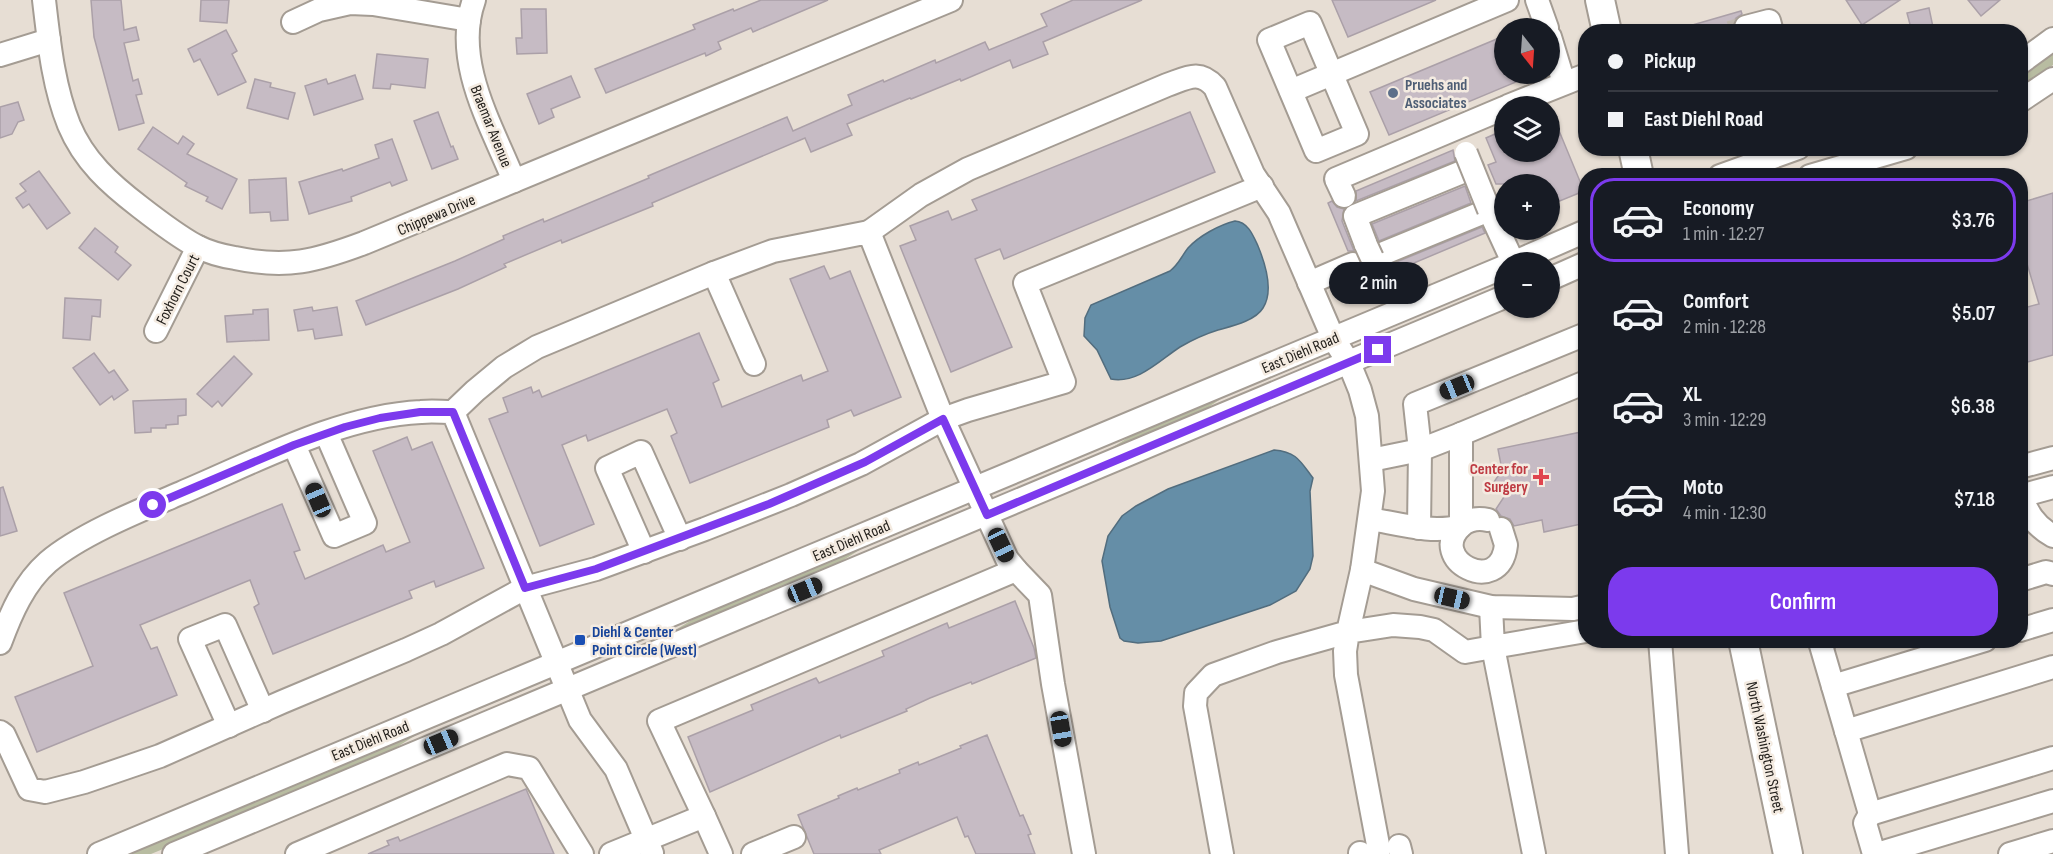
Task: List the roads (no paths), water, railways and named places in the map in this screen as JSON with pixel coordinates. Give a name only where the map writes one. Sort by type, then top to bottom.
[{"type":"main road","points":[[1600,0],[1605,24]]},
{"type":"main road","name":"North Washington Street","points":[[1745,648],[1788,854]]},
{"type":"street","name":"Chippewa Drive","points":[[44,0],[54,74],[60,99],[69,125],[96,170],[177,235],[198,247],[226,257],[258,263],[285,264],[326,257],[951,0]]},
{"type":"street","points":[[1290,91],[1507,0]]},
{"type":"street","points":[[1537,0],[1543,18]]},
{"type":"street","points":[[293,22],[319,10],[350,3],[471,10]]},
{"type":"street","name":"Braemar Avenue","points":[[471,10],[470,64],[476,88],[514,181]]},
{"type":"street","points":[[1310,23],[1357,134],[1316,151],[1290,91],[1269,40],[1310,23]]},
{"type":"street","points":[[2028,57],[2053,39]]},
{"type":"street","points":[[0,55],[49,40]]},
{"type":"street","points":[[1560,69],[1564,82]]},
{"type":"street","points":[[0,643],[18,601],[35,575],[65,549],[153,505],[326,433],[380,418],[420,412],[453,412],[504,367],[537,347],[714,273],[773,251],[868,232],[921,195],[968,169],[1167,85],[1198,76],[1208,78],[1215,87],[1253,174],[1279,213],[1333,338],[1349,363],[1367,416],[1373,491],[1362,570],[1345,651],[1346,675],[1380,851]]},
{"type":"street","points":[[1532,96],[1578,78]]},
{"type":"street","points":[[2028,96],[2053,79]]},
{"type":"street","points":[[1344,196],[1336,179],[1494,112]]},
{"type":"street","points":[[1456,129],[1489,210],[1509,252]]},
{"type":"street","points":[[1742,168],[1776,156]]},
{"type":"street","points":[[1837,168],[1879,156]]},
{"type":"street","points":[[1364,256],[1355,216],[1469,160]]},
{"type":"street","points":[[0,732],[4,735],[29,789],[45,792],[84,782],[160,756],[438,636],[525,588],[596,569],[644,552],[791,495],[861,464],[943,419],[1064,382],[1025,283],[1262,186]]},
{"type":"street","points":[[1309,283],[1364,256],[1489,210]]},
{"type":"street","points":[[868,232],[973,489],[1007,559],[1040,595],[1053,684],[1084,854]]},
{"type":"street","points":[[1537,252],[1578,234]]},
{"type":"street","name":"Foxhorn Court","points":[[156,331],[198,247]]},
{"type":"street","points":[[1560,275],[1578,267]]},
{"type":"street","name":"East Diehl Road","points":[[99,854],[1494,271]]},
{"type":"street","points":[[714,273],[754,364]]},
{"type":"street","name":"East Diehl Road","points":[[174,854],[1494,301]]},
{"type":"street","points":[[1419,528],[1420,450],[1415,404],[1578,337]]},
{"type":"street","points":[[1371,460],[1420,450],[1578,385]]},
{"type":"street","points":[[453,412],[586,731],[616,769],[650,847]]},
{"type":"street","points":[[294,445],[334,536],[365,523],[326,433]]},
{"type":"street","points":[[1370,519],[1419,528],[1447,530],[1461,526],[1472,520],[1494,525],[1506,545],[1503,557],[1490,570],[1472,571],[1461,565],[1455,554],[1453,542],[1461,526],[1461,434]]},
{"type":"street","points":[[644,552],[607,468],[641,452],[680,538]]},
{"type":"street","points":[[2028,465],[2053,458]]},
{"type":"street","points":[[2028,493],[2053,487]]},
{"type":"street","points":[[2028,514],[2042,530],[2053,536]]},
{"type":"street","points":[[721,854],[659,722],[1016,570]]},
{"type":"street","points":[[1362,570],[1414,589],[1491,607],[1578,608]]},
{"type":"street","points":[[2028,578],[2046,572],[2053,574]]},
{"type":"street","points":[[1491,607],[1494,647],[1534,854]]},
{"type":"street","points":[[2028,628],[2053,620]]},
{"type":"street","points":[[229,726],[190,639],[225,625],[263,711]]},
{"type":"street","points":[[1222,854],[1195,706],[1196,693],[1213,675],[1277,652],[1348,632],[1393,625],[1434,630],[1466,652],[1578,631]]},
{"type":"street","points":[[1661,648],[1677,854]]},
{"type":"street","points":[[1822,648],[1870,814]]},
{"type":"street","points":[[1833,686],[1959,648]]},
{"type":"street","points":[[1846,731],[2053,667]]},
{"type":"street","points":[[2053,758],[1870,814],[1865,823],[1876,854],[2053,801]]},
{"type":"street","points":[[297,854],[507,764],[529,768],[582,854]]},
{"type":"street","points":[[611,854],[650,847],[704,816]]},
{"type":"street","points":[[753,854],[794,837]]},
{"type":"street","points":[[2010,854],[2053,841]]},
{"type":"water","points":[[1235,221],[1250,230],[1263,260],[1268,294],[1263,308],[1249,320],[1208,333],[1185,344],[1148,370],[1130,378],[1111,379],[1097,350],[1084,336],[1085,318],[1091,305],[1170,271],[1188,248],[1203,235]]},
{"type":"water","points":[[1274,450],[1293,455],[1313,478],[1310,491],[1313,556],[1310,569],[1296,591],[1270,605],[1161,641],[1138,643],[1124,641],[1120,638],[1110,607],[1102,561],[1108,536],[1122,516],[1168,489]]},
{"type":"place","name":"Pruehs and Associates","points":[[1393,93]]},
{"type":"place","name":"Center for Surgery","points":[[1541,477]]},
{"type":"place","name":"Diehl & Center Point Circle (West)","points":[[580,640]]}]
